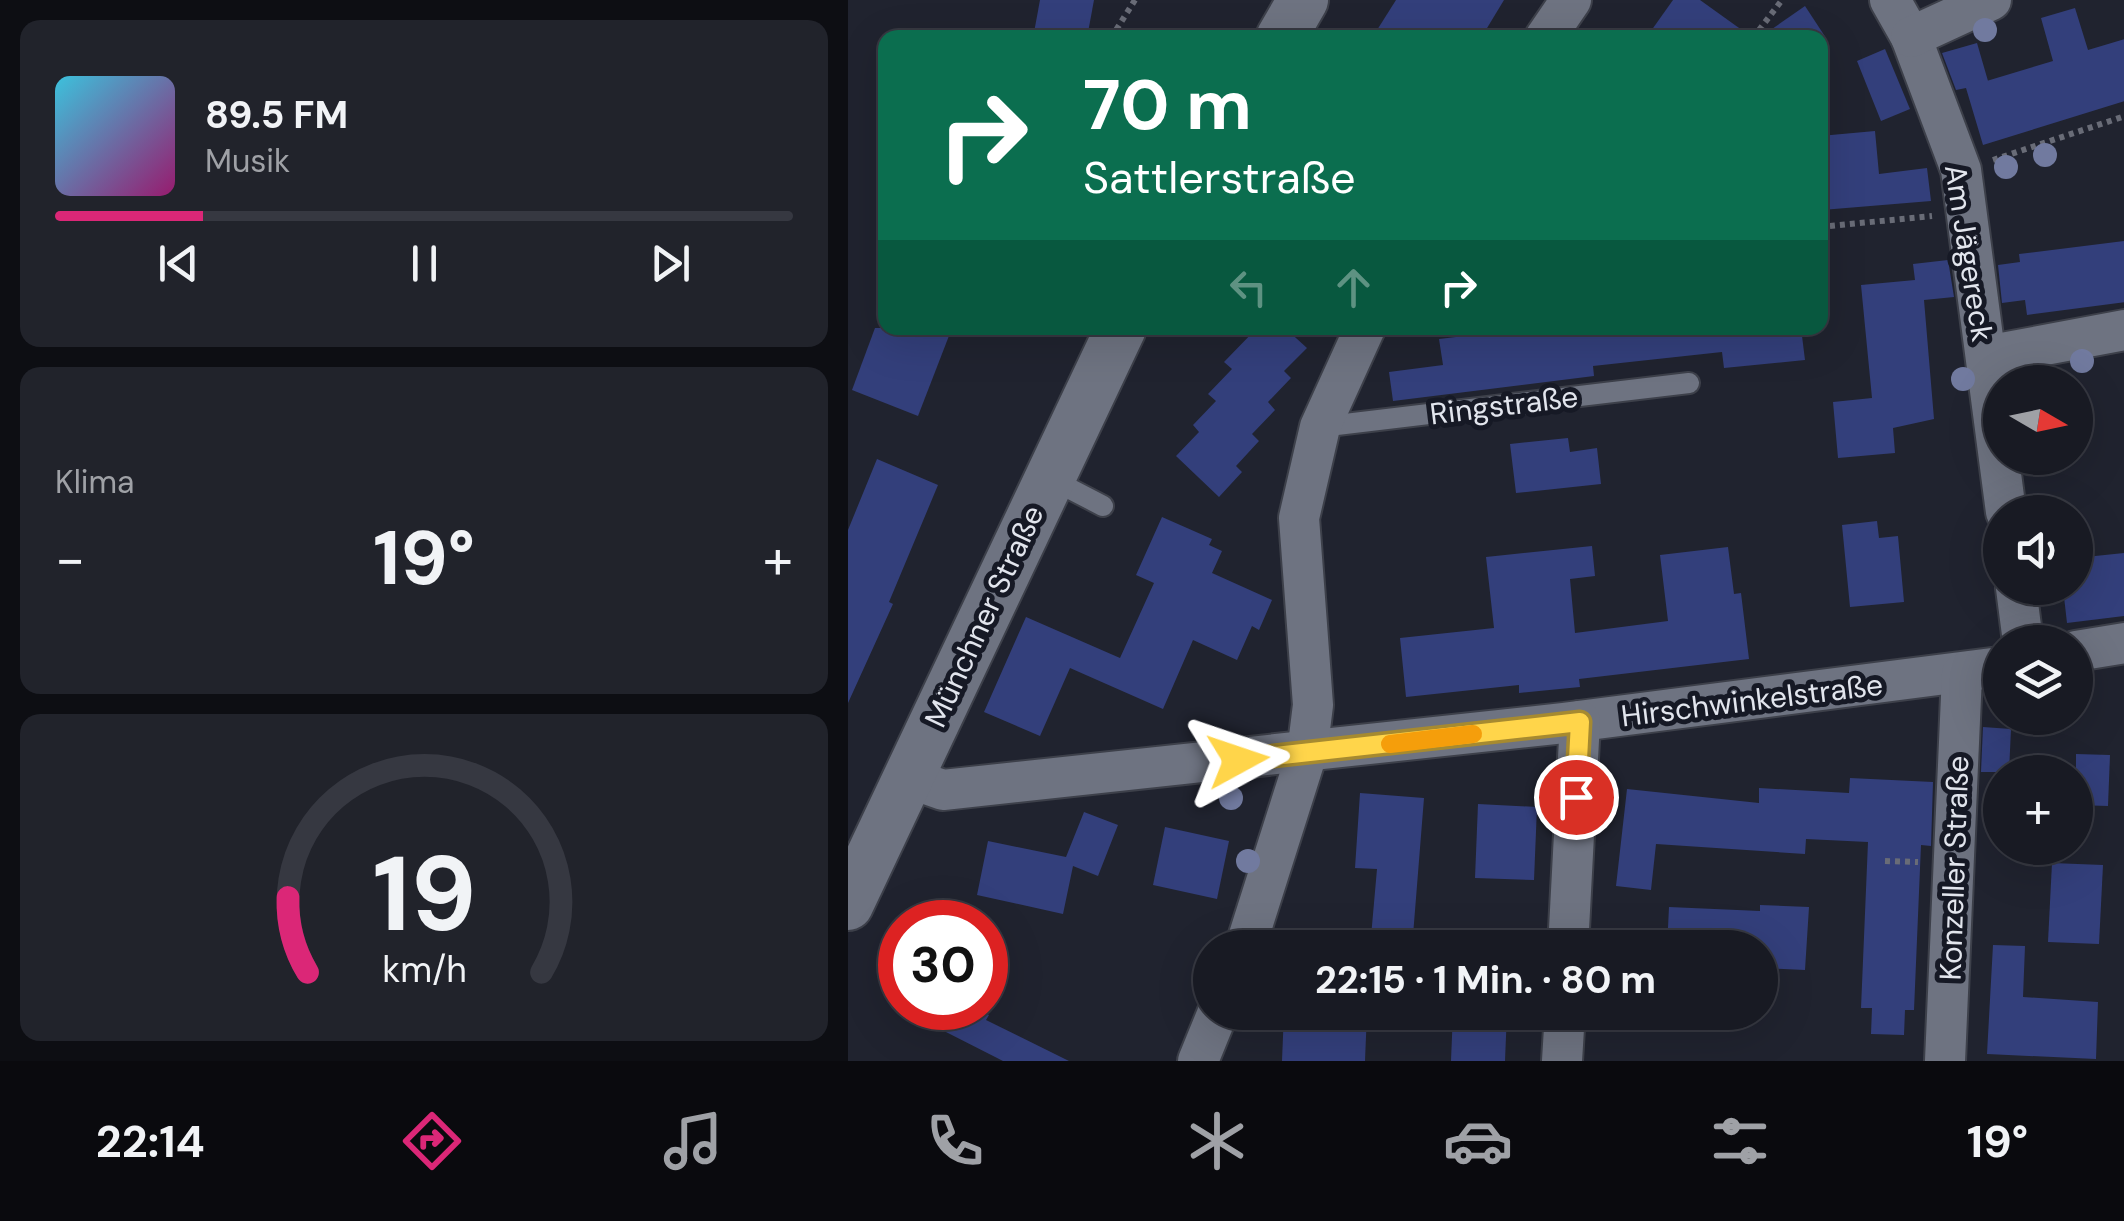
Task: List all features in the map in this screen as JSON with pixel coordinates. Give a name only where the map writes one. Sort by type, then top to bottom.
[{"type":"street","points":[[1286,30],[1303,0]]},
{"type":"street","points":[[1550,30],[1571,0]]},
{"type":"street","name":"Am Jägereck","points":[[1890,0],[1911,37],[1960,170],[2004,495]]},
{"type":"street","points":[[1911,37],[1991,0]]},
{"type":"street","name":"Am Jägereck","points":[[1986,356],[2124,330]]},
{"type":"street","name":"Münchner Straße","points":[[848,905],[1118,335]]},
{"type":"street","points":[[1251,930],[1308,753],[1313,705],[1299,518],[1320,427],[1362,335]]},
{"type":"street","points":[[2093,648],[2124,643]]},
{"type":"street","name":"Hirschwinkelstraße","points":[[910,778],[943,790],[1580,722],[1981,671]]},
{"type":"street","name":"Konzeller Straße","points":[[1945,1061],[1981,671]]},
{"type":"street","points":[[1569,930],[1580,722]]},
{"type":"street","points":[[1198,1061],[1211,1030]]},
{"type":"street","points":[[1562,1061],[1564,1030]]},
{"type":"lane","name":"Ringstraße","points":[[1320,427],[1689,383]]},
{"type":"lane","points":[[1047,478],[1103,506]]},
{"type":"path","points":[[1116,30],[1135,0]]},
{"type":"path","points":[[1759,30],[1782,0]]},
{"type":"path","points":[[1960,170],[2124,116]]},
{"type":"path","points":[[1828,226],[1968,212]]},
{"type":"building","points":[[1040,0],[1094,0],[1088,30],[1034,30]]},
{"type":"building","points":[[1396,0],[1504,0],[1486,30],[1377,30]]},
{"type":"building","points":[[1673,0],[1700,0],[1742,30],[1652,30]]},
{"type":"building","points":[[1805,6],[1821,30],[1770,30]]},
{"type":"building","points":[[2075,8],[2088,50],[2125,39],[2125,101],[1983,145],[1966,88],[1956,90],[1942,53],[1977,43],[1988,81],[2053,61],[2041,18]]},
{"type":"building","points":[[1885,49],[1910,109],[1881,121],[1857,61]]},
{"type":"building","points":[[1875,131],[1879,174],[1927,168],[1931,201],[1828,210],[1828,135]]},
{"type":"building","points":[[2125,241],[2125,302],[2027,315],[2025,300],[2002,303],[1998,265],[2020,262],[2019,254]]},
{"type":"building","points":[[1948,260],[1954,297],[1924,300],[1934,419],[1893,428],[1895,453],[1838,458],[1833,402],[1872,398],[1861,285],[1915,280],[1913,264]]},
{"type":"building","points":[[875,328],[878,335],[949,335],[918,416],[852,390]]},
{"type":"building","points":[[1250,335],[1293,335],[1307,348],[1284,371],[1291,378],[1268,402],[1275,410],[1252,434],[1259,441],[1236,466],[1242,472],[1219,497],[1176,456],[1199,432],[1193,425],[1216,401],[1208,394],[1232,369],[1224,362]]},
{"type":"building","points":[[1473,335],[1802,335],[1805,360],[1724,368],[1722,352],[1593,366],[1594,376],[1393,401],[1389,372],[1443,365],[1439,339]]},
{"type":"building","points":[[1568,438],[1570,452],[1597,448],[1601,484],[1516,493],[1510,444]]},
{"type":"building","points":[[877,459],[938,485],[889,602],[893,604],[848,703],[848,530]]},
{"type":"building","points":[[1162,517],[1212,539],[1209,545],[1222,551],[1212,573],[1272,600],[1259,630],[1252,626],[1237,660],[1193,640],[1163,709],[1070,668],[1040,736],[984,712],[1026,617],[1120,658],[1154,583],[1136,575]]},
{"type":"building","points":[[1877,521],[1879,538],[1898,536],[1904,602],[1850,607],[1842,525]]},
{"type":"building","points":[[1592,546],[1595,576],[1570,579],[1575,633],[1668,621],[1660,555],[1728,547],[1734,594],[1741,593],[1749,659],[1579,679],[1580,687],[1519,693],[1519,685],[1406,697],[1400,638],[1494,628],[1486,557]]},
{"type":"building","points":[[2125,553],[2125,616],[2067,623],[2065,605],[2093,605],[2093,556]]},
{"type":"building","points":[[1983,727],[1983,735],[2011,735],[2010,755],[1983,755],[1981,772]]},
{"type":"building","points":[[2076,754],[2110,755],[2108,806],[2093,806],[2093,755]]},
{"type":"building","points":[[1850,778],[1933,782],[1931,846],[1921,845],[1914,1010],[1905,1010],[1904,1035],[1871,1034],[1872,1008],[1861,1008],[1868,842],[1806,839],[1805,854],[1656,844],[1651,890],[1616,886],[1627,789],[1759,803],[1759,788],[1849,793]]},
{"type":"building","points":[[1360,793],[1424,798],[1413,930],[1372,930],[1377,869],[1355,868]]},
{"type":"building","points":[[1478,804],[1537,807],[1534,880],[1475,878]]},
{"type":"building","points":[[1084,812],[1118,825],[1098,876],[1073,866],[1063,914],[977,895],[988,841],[1066,857]]},
{"type":"building","points":[[1165,827],[1229,841],[1217,899],[1153,885]]},
{"type":"building","points":[[2052,865],[2103,865],[2099,944],[2048,942]]},
{"type":"building","points":[[1760,905],[1809,907],[1805,970],[1778,969],[1778,930],[1668,930],[1669,907],[1760,911]]},
{"type":"building","points":[[1993,945],[2025,946],[2023,997],[2098,1002],[2096,1059],[1987,1054]]},
{"type":"building","points":[[1006,1030],[1069,1061],[1003,1061],[944,1031]]},
{"type":"building","points":[[1283,1030],[1366,1030],[1365,1061],[1282,1061]]},
{"type":"building","points":[[1452,1030],[1506,1030],[1505,1061],[1451,1061]]},
{"type":"slow traffic","points":[[1390,744],[1473,734]]},
{"type":"route","points":[[1238,760],[1580,722],[1576,797]]}]
